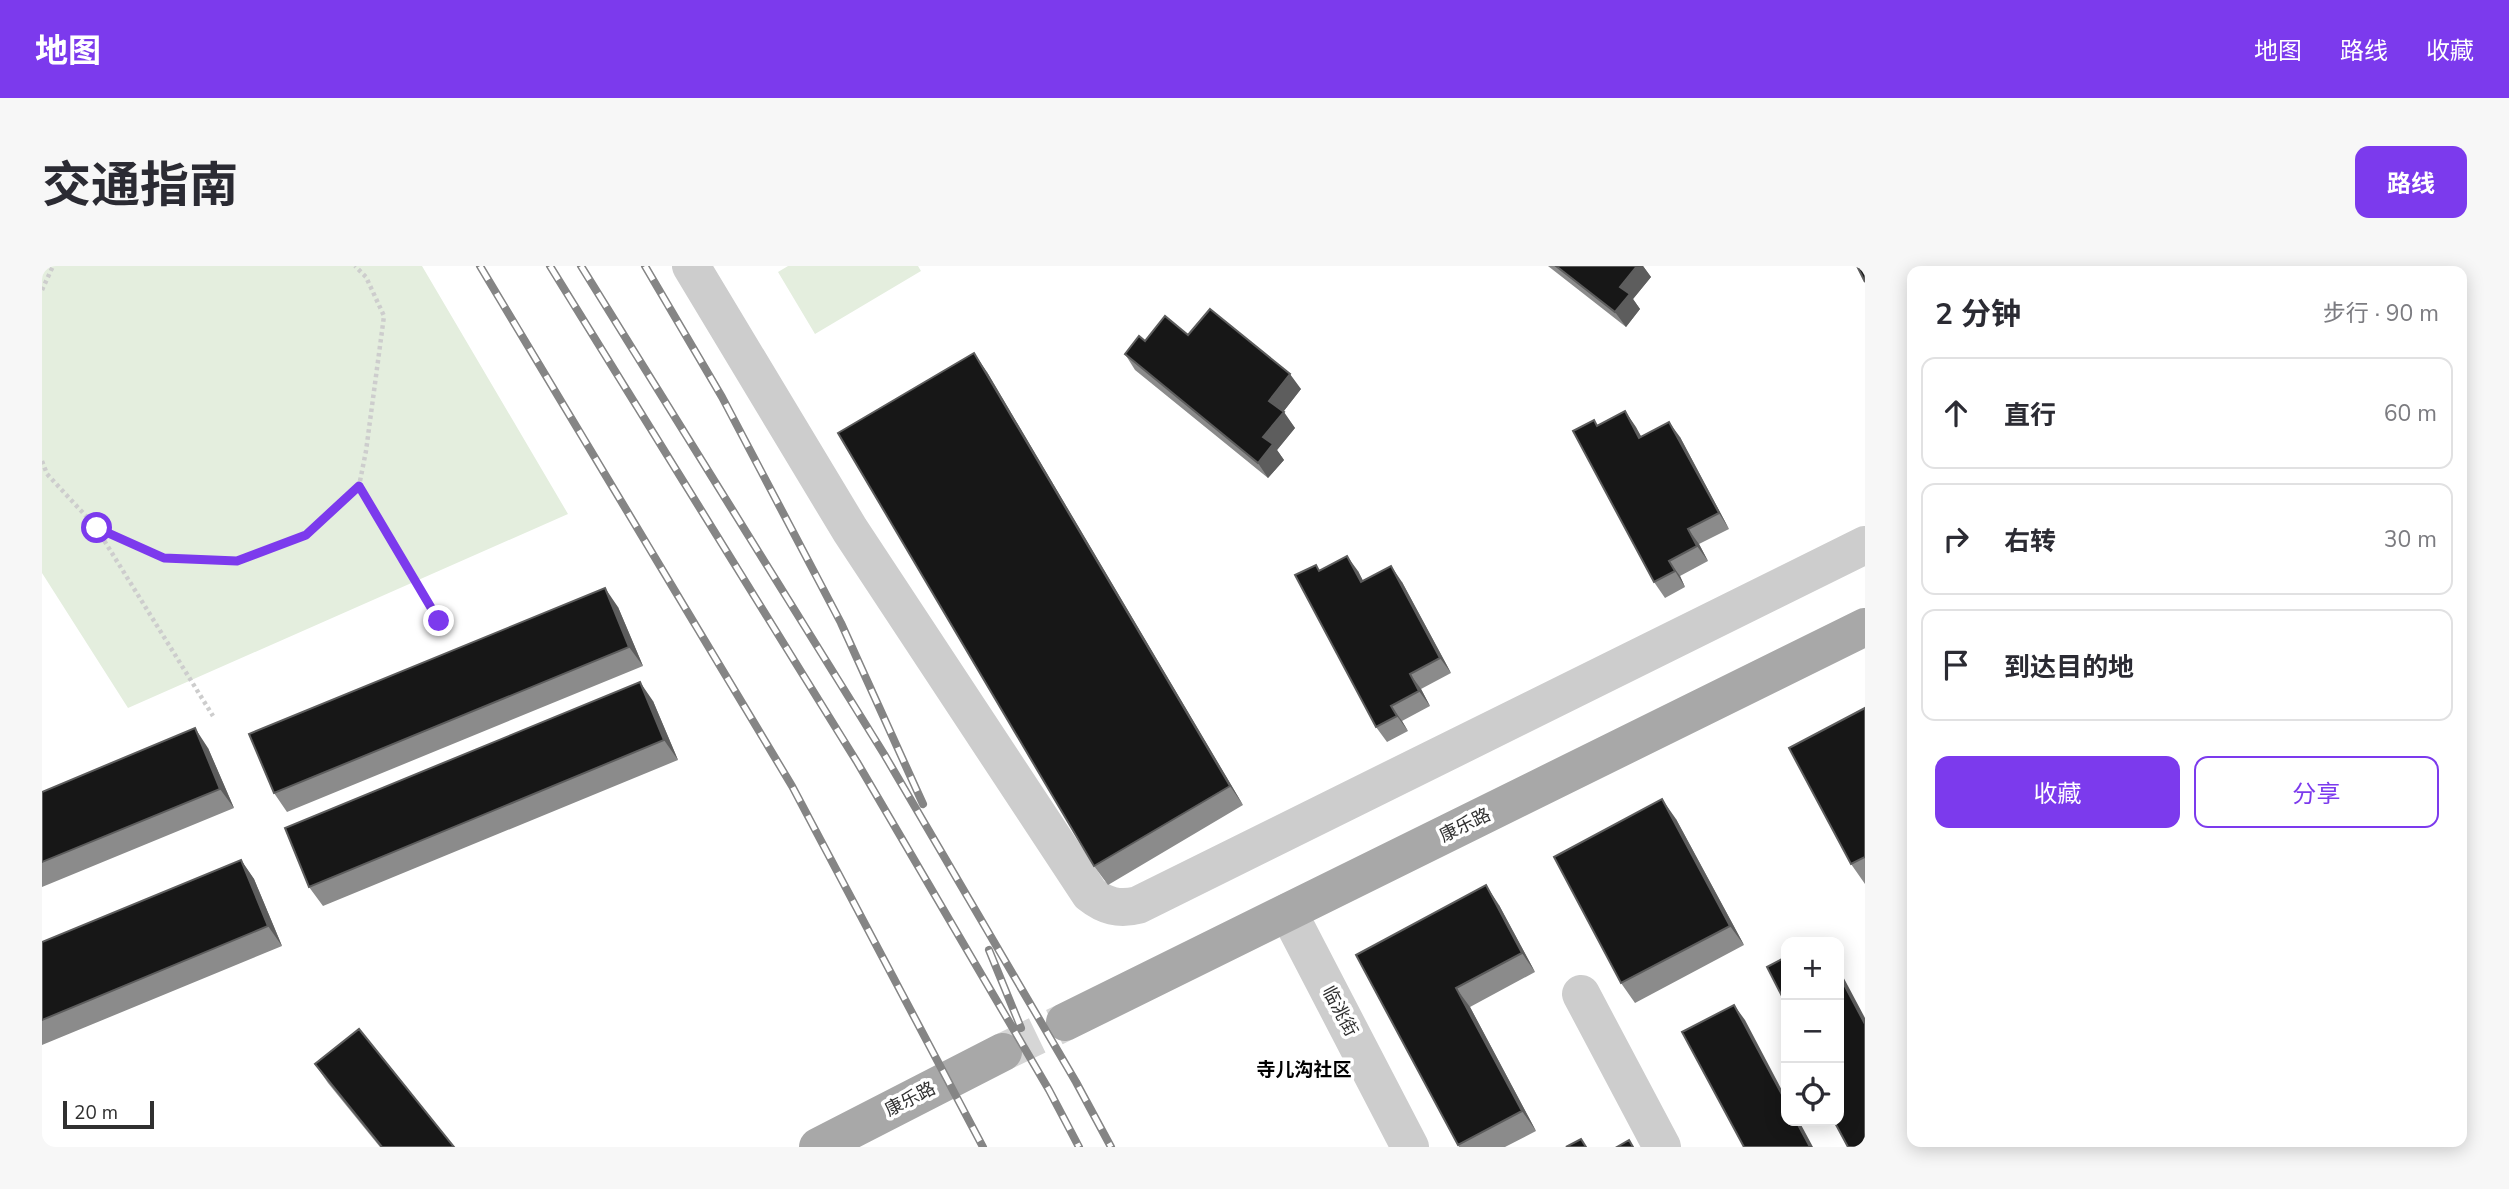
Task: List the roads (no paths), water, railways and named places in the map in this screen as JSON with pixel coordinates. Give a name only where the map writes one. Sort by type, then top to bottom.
[{"type":"main road","name":"康乐路","points":[[1065,1023],[1865,627]]},
{"type":"main road","name":"康乐路","points":[[818,1147],[1003,1052]]},
{"type":"street","points":[[691,266],[850,530],[1090,894],[1119,908],[1138,905],[1865,545]]},
{"type":"street","name":"临洮街","points":[[1288,912],[1410,1147]]},
{"type":"street","points":[[1581,995],[1662,1147]]},
{"type":"tunnel","points":[[1003,1052],[1065,1022]]},
{"type":"railway","points":[[480,266],[792,786],[983,1147]]},
{"type":"railway","points":[[550,266],[857,762],[1049,1090],[1079,1147]]},
{"type":"railway","points":[[581,266],[884,754],[1076,1082],[1111,1147]]},
{"type":"railway","points":[[645,266],[722,397],[841,623],[923,804]]},
{"type":"railway","points":[[989,950],[1021,1028]]},
{"type":"district","name":"寺儿沟社区","points":[[1304,1069]]}]
